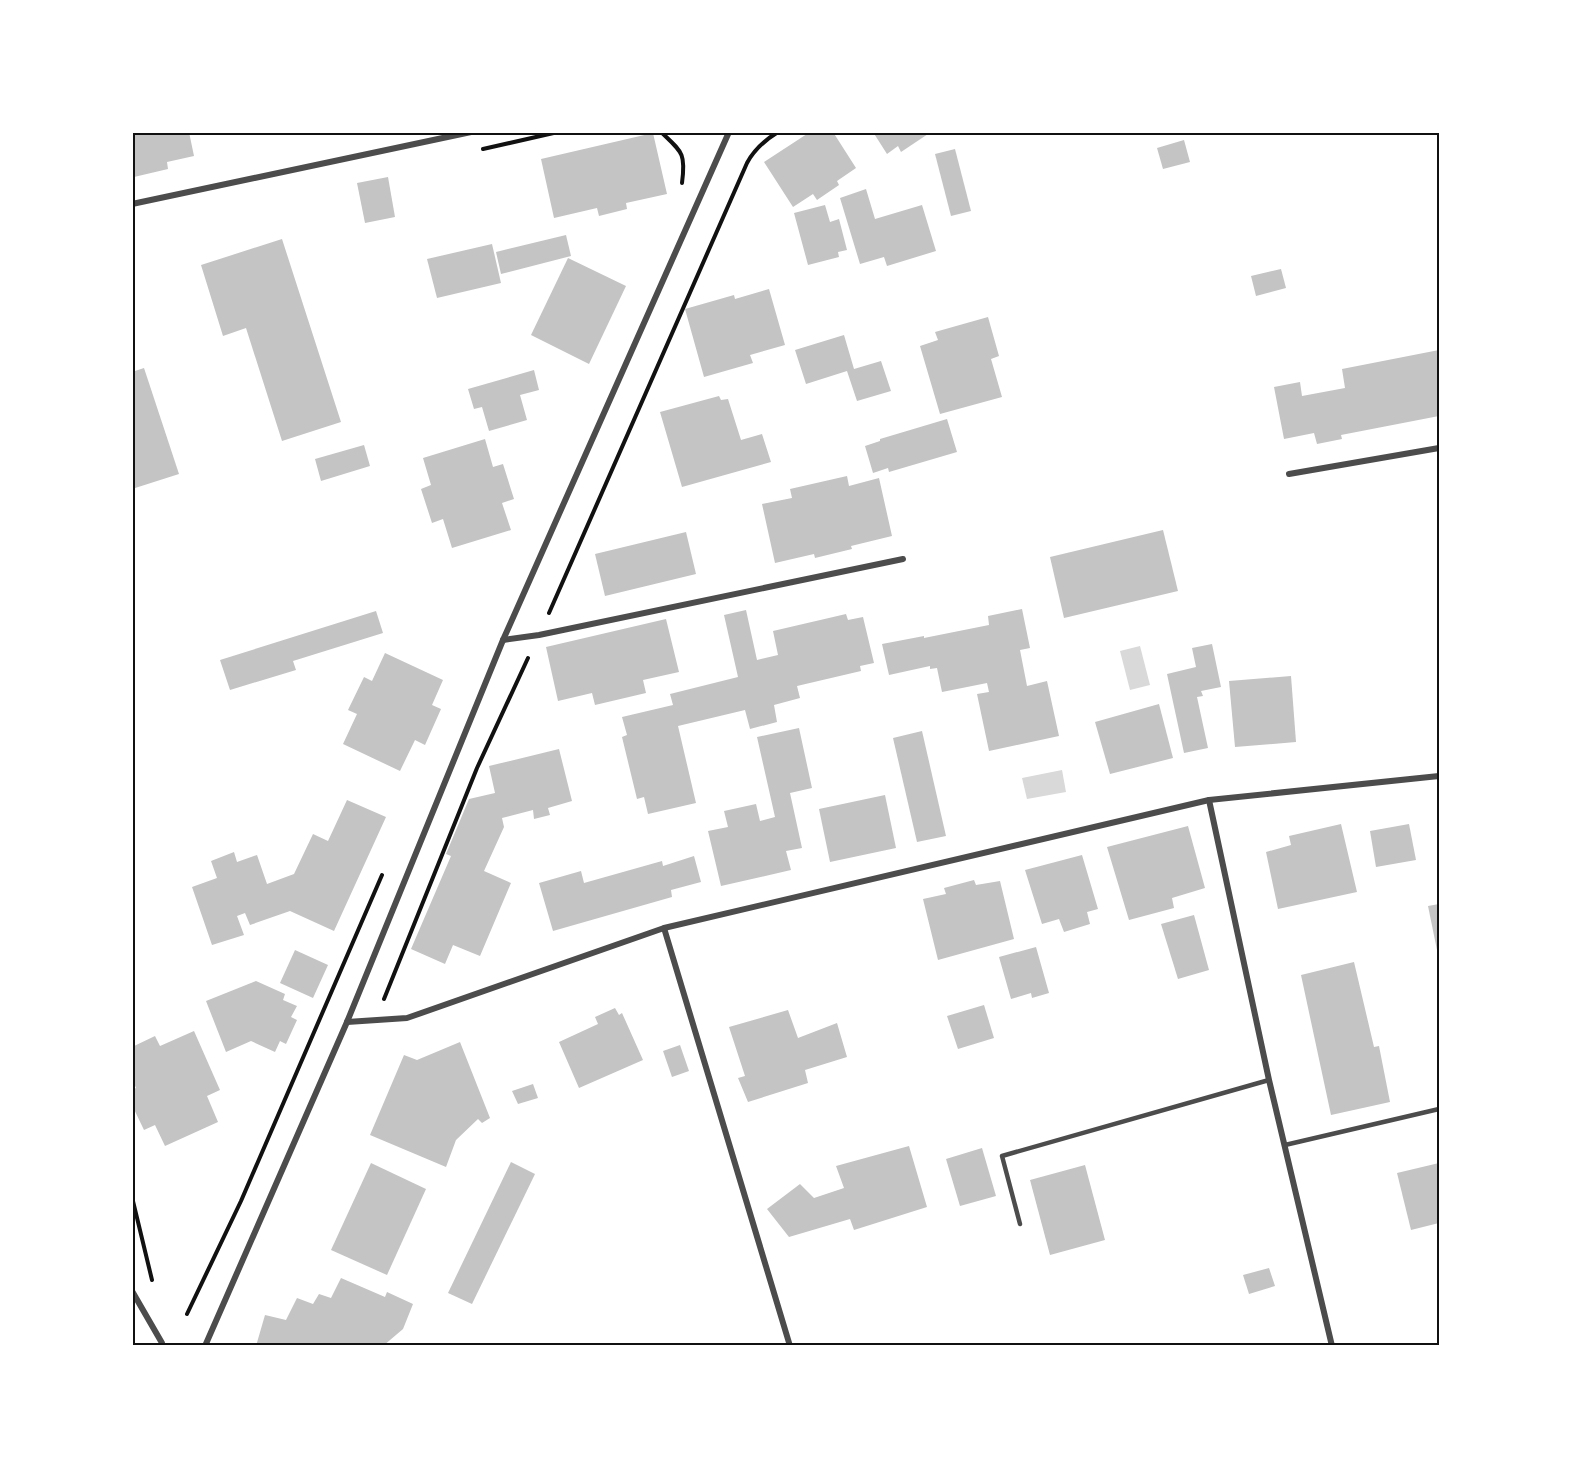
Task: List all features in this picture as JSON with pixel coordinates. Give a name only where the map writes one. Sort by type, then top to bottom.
[{"type":"street","points":[[132,204],[471,132]]},
{"type":"street","points":[[205,1346],[348,1022],[503,640],[729,132]]},
{"type":"street","points":[[1289,474],[1439,448]]},
{"type":"street","points":[[503,640],[539,635],[903,559]]},
{"type":"street","points":[[348,1022],[407,1018],[664,928],[1209,800],[1439,776]]},
{"type":"street","points":[[1209,800],[1269,1080],[1332,1346]]},
{"type":"street","points":[[664,928],[790,1346]]},
{"type":"street","points":[[132,1291],[162,1342],[162,1346]]},
{"type":"lane","points":[[1020,1224],[1002,1156],[1269,1080]]},
{"type":"lane","points":[[1285,1145],[1439,1109]]},
{"type":"path","points":[[375,1020],[477,768],[539,635],[747,163],[769,137],[778,132]]},
{"type":"path","points":[[132,1197],[153,1287]]},
{"type":"shaded area","points":[[1140,646],[1150,685],[1130,690],[1120,651]]},
{"type":"shaded area","points":[[1062,770],[1066,792],[1027,799],[1022,778]]},
{"type":"building","points":[[132,132],[189,132],[194,156],[167,162],[168,169],[134,177]]},
{"type":"building","points":[[810,132],[833,132],[856,168],[837,181],[839,185],[817,200],[813,194],[793,207],[764,162]]},
{"type":"building","points":[[873,132],[931,132],[901,152],[898,146],[887,154]]},
{"type":"building","points":[[653,133],[667,194],[626,203],[627,209],[599,216],[597,208],[554,218],[541,159]]},
{"type":"building","points":[[1184,140],[1190,162],[1163,169],[1157,148]]},
{"type":"building","points":[[955,149],[971,211],[951,216],[935,154]]},
{"type":"building","points":[[388,177],[395,217],[365,223],[357,183]]},
{"type":"building","points":[[866,189],[875,219],[922,205],[936,251],[887,266],[884,257],[860,264],[840,198]]},
{"type":"building","points":[[825,205],[830,222],[839,219],[847,250],[838,252],[839,257],[808,265],[794,213]]},
{"type":"building","points":[[566,235],[571,256],[501,274],[496,252]]},
{"type":"building","points":[[282,239],[341,422],[282,441],[246,328],[223,336],[201,265]]},
{"type":"building","points":[[492,244],[501,283],[437,298],[427,259]]},
{"type":"building","points":[[568,258],[626,286],[589,364],[531,335]]},
{"type":"building","points":[[1281,269],[1286,288],[1256,296],[1251,276]]},
{"type":"building","points":[[769,289],[785,345],[750,355],[753,363],[704,377],[685,309],[734,295],[735,299]]},
{"type":"building","points":[[988,317],[999,356],[991,359],[1002,397],[940,414],[920,346],[938,340],[935,332]]},
{"type":"building","points":[[844,335],[854,369],[881,361],[891,391],[857,401],[847,371],[806,384],[795,350]]},
{"type":"building","points":[[1439,350],[1439,416],[1341,435],[1342,439],[1317,444],[1314,433],[1284,439],[1274,387],[1300,382],[1302,396],[1345,388],[1342,369]]},
{"type":"building","points":[[144,368],[179,474],[132,489],[132,372]]},
{"type":"building","points":[[534,370],[539,390],[520,395],[527,420],[489,431],[482,407],[474,409],[468,389]]},
{"type":"building","points":[[719,396],[721,400],[728,399],[741,440],[762,434],[771,462],[682,487],[660,412]]},
{"type":"building","points":[[947,419],[957,452],[889,472],[888,468],[873,473],[865,446],[880,441],[880,439]]},
{"type":"building","points":[[485,439],[493,467],[503,464],[514,499],[502,503],[511,530],[452,548],[443,519],[432,523],[421,489],[431,485],[423,458]]},
{"type":"building","points":[[364,445],[370,466],[321,481],[315,459]]},
{"type":"building","points":[[847,476],[849,486],[879,478],[892,536],[815,558],[814,554],[775,563],[762,504],[792,498],[790,489]]},
{"type":"building","points":[[1163,530],[1178,591],[1064,618],[1050,557]]},
{"type":"building","points":[[686,532],[696,574],[605,596],[595,554]]},
{"type":"building","points":[[1022,609],[1030,648],[1020,650],[1027,686],[1047,681],[1059,736],[989,751],[977,694],[989,692],[987,683],[942,692],[937,668],[930,669],[930,666],[889,675],[882,644],[989,625],[988,616]]},
{"type":"building","points":[[746,610],[757,660],[778,655],[773,631],[846,614],[848,620],[863,617],[874,663],[860,666],[861,671],[797,686],[800,698],[774,705],[777,722],[750,729],[745,710],[678,726],[696,803],[648,814],[644,797],[637,799],[622,737],[627,735],[622,717],[673,705],[670,694],[738,677],[724,615]]},
{"type":"building","points":[[376,611],[383,633],[293,661],[296,670],[230,690],[220,660]]},
{"type":"building","points":[[666,619],[679,672],[643,680],[646,693],[595,705],[592,693],[558,701],[546,647]]},
{"type":"building","points":[[1212,644],[1221,687],[1201,691],[1203,696],[1197,697],[1208,748],[1184,753],[1167,674],[1196,667],[1192,648]]},
{"type":"building","points":[[385,653],[443,680],[432,705],[441,709],[425,745],[415,740],[400,771],[343,744],[357,714],[348,710],[364,677],[372,681]]},
{"type":"building","points":[[1291,676],[1296,742],[1235,747],[1229,681]]},
{"type":"building","points":[[1159,704],[1173,758],[1110,774],[1095,722]]},
{"type":"building","points":[[799,728],[812,788],[790,793],[802,848],[786,851],[791,870],[721,886],[708,831],[728,827],[724,811],[756,804],[760,821],[775,817],[757,737]]},
{"type":"building","points":[[922,731],[946,836],[917,842],[893,738]]},
{"type":"building","points":[[559,749],[572,801],[548,808],[550,815],[534,819],[533,810],[502,818],[504,827],[484,871],[511,883],[480,956],[453,945],[445,964],[411,949],[451,856],[446,854],[469,799],[495,793],[489,766]]},
{"type":"building","points":[[885,795],[896,848],[830,862],[819,809]]},
{"type":"building","points":[[347,800],[386,817],[334,931],[290,911],[250,925],[245,913],[237,916],[244,935],[212,945],[192,887],[217,878],[211,861],[234,852],[237,862],[257,855],[267,884],[294,874],[313,834],[328,841]]},
{"type":"building","points":[[1341,824],[1357,892],[1278,909],[1266,852],[1291,845],[1289,836]]},
{"type":"building","points":[[1409,824],[1416,860],[1376,867],[1370,831]]},
{"type":"building","points":[[1188,826],[1205,888],[1172,898],[1174,908],[1129,920],[1107,847]]},
{"type":"building","points":[[1082,855],[1098,909],[1087,912],[1090,924],[1064,932],[1059,919],[1042,924],[1025,870]]},
{"type":"building","points":[[694,856],[701,882],[671,890],[672,897],[553,931],[539,883],[581,871],[584,883],[662,861],[663,866]]},
{"type":"building","points":[[974,880],[976,885],[1000,881],[1014,939],[938,960],[923,899],[946,894],[944,888]]},
{"type":"building","points":[[1439,904],[1439,955],[1438,955],[1428,906]]},
{"type":"building","points":[[1194,915],[1209,970],[1178,979],[1161,924]]},
{"type":"building","points":[[1036,947],[1049,993],[1032,998],[1031,993],[1011,999],[999,957]]},
{"type":"building","points":[[295,950],[328,965],[313,998],[280,983]]},
{"type":"building","points":[[1354,962],[1374,1047],[1379,1046],[1390,1102],[1331,1115],[1301,975]]},
{"type":"building","points":[[256,981],[285,994],[283,1000],[297,1006],[291,1017],[297,1020],[286,1044],[280,1041],[275,1052],[251,1041],[226,1052],[206,1001]]},
{"type":"building","points":[[984,1005],[994,1038],[958,1049],[947,1016]]},
{"type":"building","points":[[615,1008],[619,1015],[622,1013],[643,1060],[579,1088],[559,1042],[598,1024],[595,1017]]},
{"type":"building","points":[[788,1010],[798,1038],[837,1023],[847,1057],[805,1070],[808,1083],[748,1102],[738,1078],[745,1076],[729,1027]]},
{"type":"building","points":[[194,1031],[220,1090],[207,1096],[218,1122],[165,1146],[155,1125],[144,1130],[132,1105],[132,1090],[136,1088],[132,1079],[132,1047],[155,1036],[160,1046]]},
{"type":"building","points":[[460,1042],[490,1118],[482,1123],[478,1119],[456,1140],[446,1167],[370,1135],[404,1055],[417,1060]]},
{"type":"building","points":[[680,1045],[689,1071],[672,1077],[663,1051]]},
{"type":"building","points":[[533,1084],[538,1098],[518,1104],[512,1091]]},
{"type":"building","points":[[909,1146],[927,1207],[854,1230],[850,1219],[789,1237],[767,1209],[800,1184],[814,1198],[844,1188],[836,1166]]},
{"type":"building","points":[[982,1148],[996,1196],[960,1206],[946,1159]]},
{"type":"building","points":[[511,1162],[535,1174],[472,1304],[448,1293]]},
{"type":"building","points":[[371,1163],[426,1189],[387,1275],[331,1250]]},
{"type":"building","points":[[1439,1163],[1439,1223],[1411,1230],[1397,1173]]},
{"type":"building","points":[[1085,1165],[1105,1240],[1050,1255],[1030,1180]]},
{"type":"building","points":[[1269,1268],[1275,1286],[1249,1294],[1243,1275]]},
{"type":"building","points":[[341,1278],[385,1297],[387,1292],[413,1304],[403,1329],[383,1346],[256,1346],[265,1315],[286,1320],[297,1298],[313,1304],[319,1294],[331,1298]]}]
